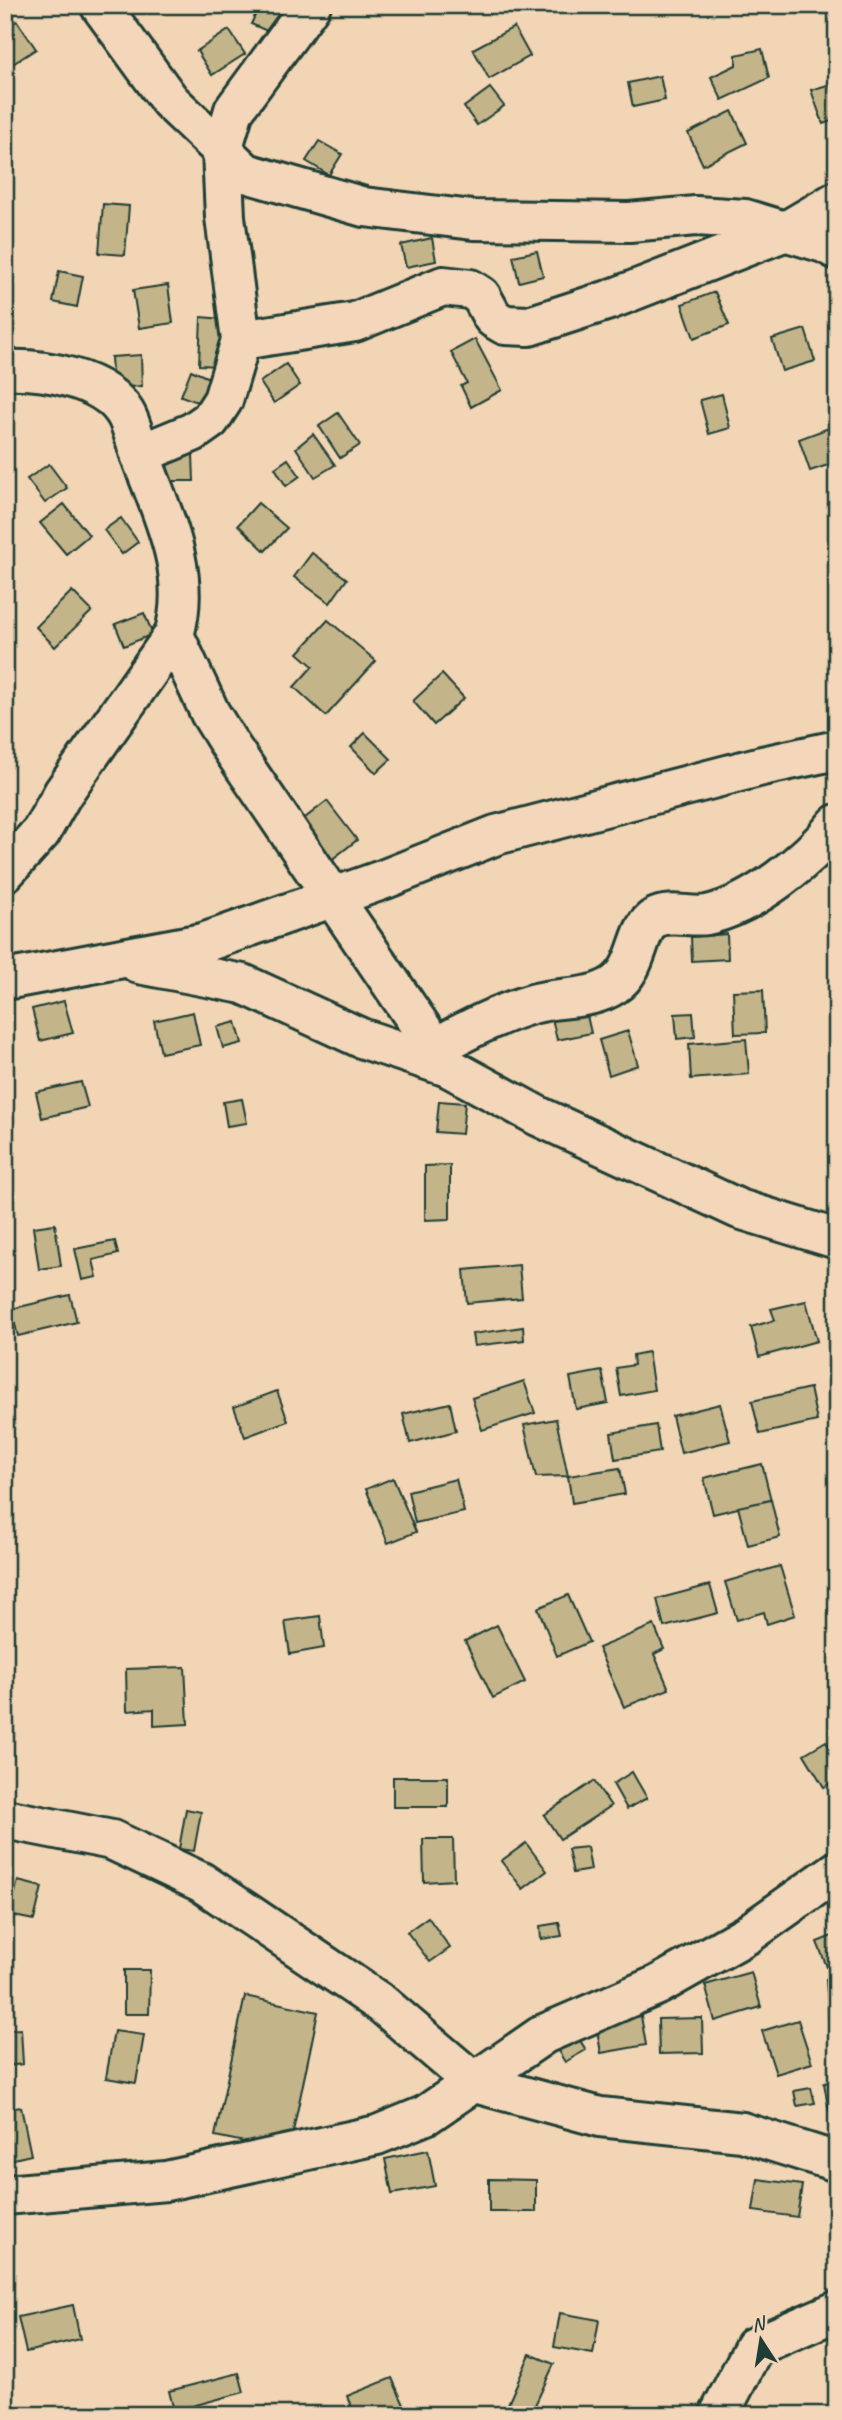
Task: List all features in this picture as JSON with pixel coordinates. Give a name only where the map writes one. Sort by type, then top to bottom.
[{"type":"street","points":[[100,5],[170,101],[246,173],[364,207],[473,220],[629,222],[696,216],[745,219],[786,230],[837,250]]},
{"type":"street","points":[[140,454],[193,432],[210,420],[223,400],[241,340],[225,217],[222,150],[234,110],[251,83],[303,20],[311,5]]},
{"type":"street","points":[[241,340],[355,322],[443,286],[470,289],[481,296],[493,318],[505,325],[529,326],[609,300],[786,230],[837,201]]},
{"type":"street","points":[[5,370],[54,373],[97,388],[124,411],[176,551],[181,611],[174,635],[63,793],[41,832],[5,872]]},
{"type":"street","points":[[174,635],[224,736],[441,1057]]},
{"type":"street","points":[[5,980],[120,961],[203,943],[496,835],[762,766],[837,750]]},
{"type":"street","points":[[441,1057],[498,1016],[534,1003],[600,993],[613,986],[632,964],[647,924],[656,917],[706,915],[765,889],[821,842],[837,824]]},
{"type":"street","points":[[120,961],[243,984],[361,1038],[441,1057],[538,1116],[738,1209],[837,1239]]},
{"type":"street","points":[[5,1819],[112,1840],[201,1882],[382,2004],[475,2083],[600,2117],[742,2132],[837,2162]]},
{"type":"street","points":[[5,2195],[166,2181],[377,2135],[413,2120],[475,2083],[544,2034],[658,1985],[748,1934],[837,1871]]},
{"type":"street","points":[[719,2415],[754,2347],[837,2311]]},
{"type":"building","points":[[260,5],[283,15],[274,34],[251,24]]},
{"type":"building","points":[[17,21],[36,49],[5,69],[5,29]]},
{"type":"building","points":[[514,27],[530,56],[489,79],[473,49]]},
{"type":"building","points":[[229,30],[245,54],[212,75],[197,51]]},
{"type":"building","points":[[762,49],[769,78],[722,100],[711,77],[736,65],[736,55]]},
{"type":"building","points":[[660,76],[665,100],[633,107],[628,83]]},
{"type":"building","points":[[837,82],[837,119],[823,124],[811,90]]},
{"type":"building","points":[[490,88],[504,106],[477,125],[464,107]]},
{"type":"building","points":[[732,111],[747,143],[703,165],[688,133]]},
{"type":"building","points":[[319,141],[342,154],[329,175],[306,161]]},
{"type":"building","points":[[103,204],[129,206],[125,255],[99,253]]},
{"type":"building","points":[[432,238],[436,261],[406,267],[401,245]]},
{"type":"building","points":[[537,251],[543,276],[519,282],[513,256]]},
{"type":"building","points":[[59,271],[83,276],[77,307],[53,302]]},
{"type":"building","points":[[168,285],[173,323],[139,328],[133,290]]},
{"type":"building","points":[[715,292],[729,325],[694,338],[682,304]]},
{"type":"building","points":[[201,317],[222,319],[220,366],[199,365]]},
{"type":"building","points":[[805,329],[815,361],[782,371],[772,339]]},
{"type":"building","points":[[475,339],[502,390],[471,407],[461,386],[467,383],[451,352]]},
{"type":"building","points":[[141,355],[142,386],[113,388],[111,357]]},
{"type":"building","points":[[286,364],[300,385],[274,403],[260,382]]},
{"type":"building","points":[[191,370],[211,379],[200,403],[181,396]]},
{"type":"building","points":[[722,394],[730,428],[709,434],[700,400]]},
{"type":"building","points":[[338,413],[360,445],[340,458],[319,426]]},
{"type":"building","points":[[837,425],[837,462],[810,471],[799,439]]},
{"type":"building","points":[[313,434],[335,465],[315,477],[296,448]]},
{"type":"building","points":[[193,454],[194,481],[168,481],[167,455]]},
{"type":"building","points":[[288,459],[300,476],[286,486],[275,468]]},
{"type":"building","points":[[49,464],[67,488],[45,503],[27,479]]},
{"type":"building","points":[[258,503],[287,528],[265,551],[238,525]]},
{"type":"building","points":[[64,504],[89,535],[66,554],[40,523]]},
{"type":"building","points":[[121,518],[138,542],[122,554],[104,530]]},
{"type":"building","points":[[312,553],[347,579],[330,603],[294,577]]},
{"type":"building","points":[[72,591],[92,611],[55,647],[36,627]]},
{"type":"building","points":[[144,613],[153,634],[124,646],[115,624]]},
{"type":"building","points":[[328,620],[376,661],[326,716],[294,687],[313,666],[298,653]]},
{"type":"building","points":[[442,674],[464,698],[434,725],[413,701]]},
{"type":"building","points":[[365,733],[391,759],[376,773],[351,747]]},
{"type":"building","points":[[327,801],[357,840],[326,864],[296,825]]},
{"type":"building","points":[[727,934],[728,959],[692,961],[691,937]]},
{"type":"building","points":[[763,990],[765,1033],[735,1034],[733,991]]},
{"type":"building","points":[[64,1001],[73,1033],[40,1041],[32,1009]]},
{"type":"building","points":[[585,1007],[591,1033],[557,1040],[551,1014]]},
{"type":"building","points":[[193,1012],[200,1045],[161,1053],[154,1021]]},
{"type":"building","points":[[693,1013],[695,1037],[677,1039],[675,1014]]},
{"type":"building","points":[[236,1022],[242,1043],[223,1048],[217,1027]]},
{"type":"building","points":[[628,1031],[638,1065],[609,1075],[599,1040]]},
{"type":"building","points":[[746,1039],[749,1074],[691,1079],[689,1044]]},
{"type":"building","points":[[81,1082],[88,1107],[42,1118],[36,1092]]},
{"type":"building","points":[[242,1099],[247,1123],[227,1126],[223,1102]]},
{"type":"building","points":[[439,1101],[465,1103],[462,1134],[436,1132]]},
{"type":"building","points":[[450,1165],[450,1219],[425,1220],[425,1166]]},
{"type":"building","points":[[55,1224],[61,1266],[39,1269],[33,1227]]},
{"type":"building","points":[[115,1241],[118,1254],[93,1260],[97,1277],[82,1280],[75,1249]]},
{"type":"building","points":[[519,1265],[522,1298],[467,1303],[464,1270]]},
{"type":"building","points":[[70,1295],[77,1322],[18,1336],[11,1309]]},
{"type":"building","points":[[806,1301],[817,1341],[759,1357],[751,1327],[775,1320],[771,1309]]},
{"type":"building","points":[[523,1327],[524,1340],[474,1346],[472,1334]]},
{"type":"building","points":[[648,1352],[654,1390],[621,1396],[616,1368],[634,1365],[633,1355]]},
{"type":"building","points":[[602,1371],[608,1403],[576,1409],[570,1377]]},
{"type":"building","points":[[524,1381],[535,1413],[482,1430],[472,1398]]},
{"type":"building","points":[[810,1388],[817,1421],[760,1434],[752,1401]]},
{"type":"building","points":[[277,1391],[288,1421],[245,1437],[234,1407]]},
{"type":"building","points":[[450,1403],[456,1431],[410,1443],[403,1414]]},
{"type":"building","points":[[720,1404],[730,1441],[681,1453],[672,1416]]},
{"type":"building","points":[[556,1419],[568,1476],[536,1477],[524,1425]]},
{"type":"building","points":[[656,1425],[660,1452],[615,1459],[611,1433]]},
{"type":"building","points":[[762,1464],[771,1500],[713,1514],[704,1478]]},
{"type":"building","points":[[620,1468],[625,1494],[572,1503],[568,1476]]},
{"type":"building","points":[[393,1478],[416,1532],[388,1543],[366,1489]]},
{"type":"building","points":[[456,1479],[464,1512],[415,1523],[408,1491]]},
{"type":"building","points":[[771,1500],[780,1537],[748,1545],[738,1507]]},
{"type":"building","points":[[780,1566],[795,1615],[767,1624],[764,1612],[737,1620],[725,1582]]},
{"type":"building","points":[[710,1585],[718,1613],[664,1627],[657,1599]]},
{"type":"building","points":[[568,1595],[589,1642],[557,1656],[538,1608]]},
{"type":"building","points":[[320,1616],[324,1648],[290,1654],[285,1621]]},
{"type":"building","points":[[497,1625],[525,1682],[493,1698],[465,1641]]},
{"type":"building","points":[[654,1625],[664,1649],[654,1654],[669,1689],[624,1707],[598,1648]]},
{"type":"building","points":[[185,1667],[188,1724],[154,1726],[154,1709],[127,1711],[126,1669]]},
{"type":"building","points":[[826,1741],[837,1758],[837,1779],[824,1787],[804,1754]]},
{"type":"building","points":[[632,1772],[647,1798],[627,1809],[613,1784]]},
{"type":"building","points":[[393,1777],[448,1777],[448,1807],[393,1807]]},
{"type":"building","points":[[594,1781],[611,1806],[560,1839],[544,1815]]},
{"type":"building","points":[[186,1809],[201,1812],[194,1851],[179,1849]]},
{"type":"building","points":[[423,1839],[453,1839],[454,1880],[424,1882]]},
{"type":"building","points":[[526,1843],[547,1871],[523,1889],[501,1861]]},
{"type":"building","points":[[587,1847],[591,1870],[573,1873],[568,1849]]},
{"type":"building","points":[[18,1881],[42,1887],[34,1920],[9,1915]]},
{"type":"building","points":[[428,1917],[450,1948],[430,1962],[407,1932]]},
{"type":"building","points":[[559,1923],[562,1936],[541,1939],[540,1926]]},
{"type":"building","points":[[837,1934],[837,1963],[827,1967],[817,1942]]},
{"type":"building","points":[[124,1970],[150,1970],[149,2014],[124,2014]]},
{"type":"building","points":[[751,1972],[761,2007],[715,2021],[705,1985]]},
{"type":"building","points":[[826,1979],[837,1979],[837,2022],[829,2022]]},
{"type":"building","points":[[245,1996],[318,2012],[289,2151],[215,2136]]},
{"type":"building","points":[[641,2016],[646,2045],[601,2053],[596,2024]]},
{"type":"building","points":[[702,2018],[703,2053],[659,2054],[658,2019]]},
{"type":"building","points":[[798,2020],[812,2063],[776,2074],[762,2031]]},
{"type":"building","points":[[21,2029],[23,2064],[5,2066],[5,2030]]},
{"type":"building","points":[[114,2031],[144,2035],[136,2083],[106,2078]]},
{"type":"building","points":[[574,2031],[586,2050],[565,2062],[553,2043]]},
{"type":"building","points":[[837,2081],[837,2109],[829,2111],[824,2083]]},
{"type":"building","points":[[811,2088],[815,2103],[797,2106],[794,2091]]},
{"type":"building","points":[[21,2107],[31,2155],[5,2161],[5,2110]]},
{"type":"building","points":[[428,2150],[435,2186],[392,2194],[385,2159]]},
{"type":"building","points":[[489,2179],[536,2180],[536,2212],[489,2212]]},
{"type":"building","points":[[758,2179],[802,2185],[797,2217],[753,2211]]},
{"type":"building","points":[[73,2305],[80,2339],[26,2352],[18,2317]]},
{"type":"building","points":[[560,2313],[599,2320],[593,2354],[554,2347]]},
{"type":"building","points":[[530,2354],[554,2364],[531,2414],[508,2404]]},
{"type":"building","points":[[239,2373],[244,2392],[174,2411],[169,2391]]},
{"type":"building","points":[[392,2378],[404,2405],[380,2415],[355,2415],[347,2396]]}]
